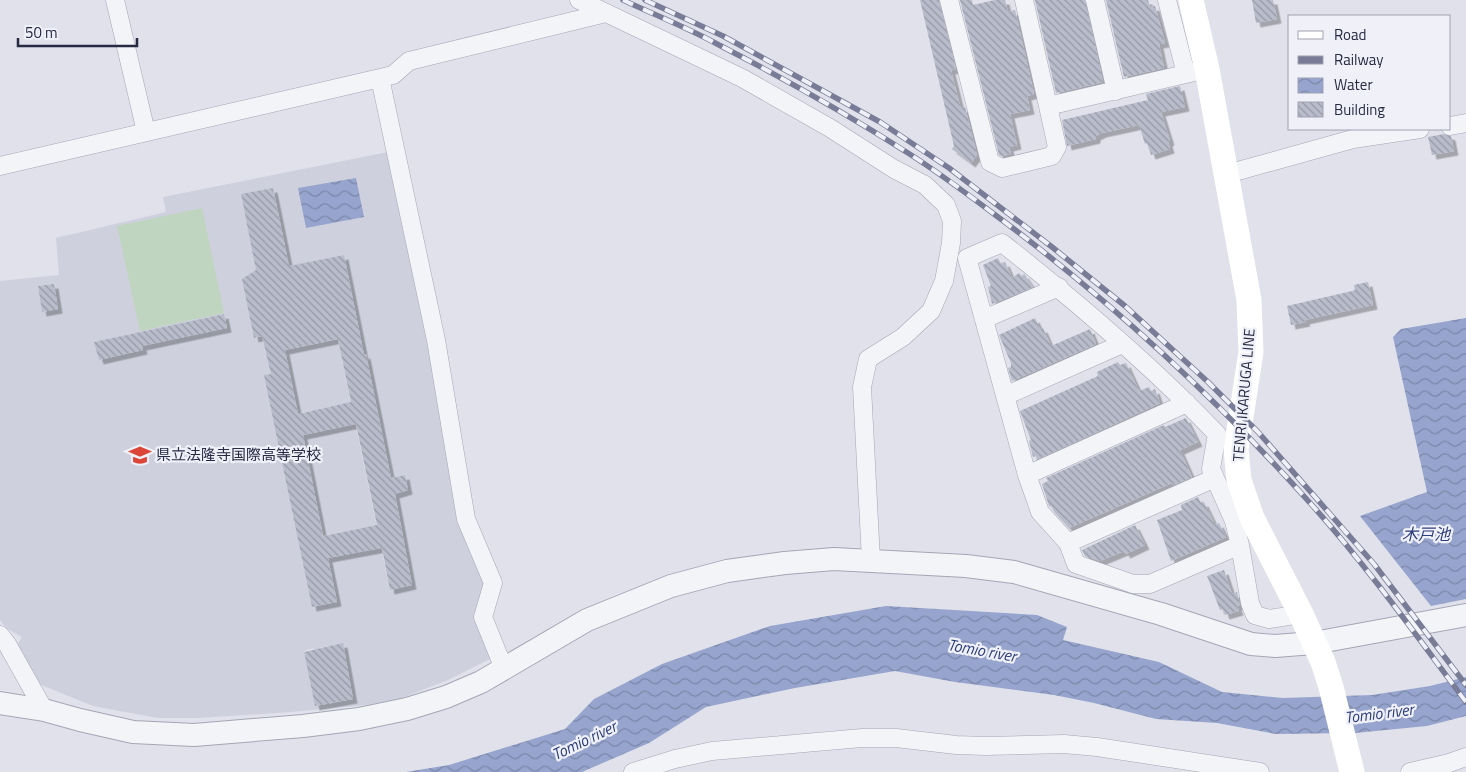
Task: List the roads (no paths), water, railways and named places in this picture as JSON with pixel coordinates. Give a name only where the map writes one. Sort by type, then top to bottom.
[{"type":"main road","name":"TENRI IKARUGA LINE","points":[[1191,0],[1196,72],[1227,174],[1249,300],[1251,352],[1236,449],[1239,480],[1252,518],[1301,614],[1318,652],[1337,709],[1352,772]]},
{"type":"street","points":[[115,0],[146,132]]},
{"type":"street","points":[[579,0],[742,78],[830,128],[894,169],[925,185],[946,204],[952,221],[951,243],[944,281],[931,311],[903,337],[868,359],[862,388],[871,560]]},
{"type":"street","points":[[949,0],[990,162],[1002,168],[1052,156],[1057,147],[1024,0]]},
{"type":"street","points":[[1095,0],[1116,91]]},
{"type":"street","points":[[1048,106],[1196,72],[1167,0]]},
{"type":"street","points":[[0,166],[393,75],[409,61],[606,13]]},
{"type":"street","points":[[380,78],[436,340],[466,519],[493,583],[483,617],[504,669]]},
{"type":"street","points":[[1451,126],[1466,123]]},
{"type":"street","points":[[1227,174],[1353,139],[1413,130]]},
{"type":"street","points":[[1240,545],[1150,584],[1133,584],[1076,564],[1068,543],[1040,512],[1027,476],[967,258],[1002,242],[1059,287],[1187,403],[1217,434],[1211,469],[1234,521],[1240,545],[1250,603],[1255,615],[1269,618],[1301,614]]},
{"type":"street","points":[[984,319],[1059,287]]},
{"type":"street","points":[[1005,396],[1122,344]]},
{"type":"street","points":[[1027,476],[1187,403]]},
{"type":"street","points":[[1068,543],[1215,478]]},
{"type":"street","points":[[0,703],[44,710],[133,732],[194,735],[303,726],[359,719],[407,709],[446,697],[481,682],[587,620],[671,586],[727,571],[834,559],[966,566],[1014,572],[1162,614],[1252,644],[1318,652],[1466,615]]},
{"type":"street","points":[[0,635],[44,710]]},
{"type":"street","points":[[633,772],[675,759],[712,751],[862,738],[896,738],[986,746],[1064,744],[1097,747],[1260,772]]},
{"type":"street","points":[[1410,772],[1466,757]]},
{"type":"water","points":[[356,178],[364,217],[306,228],[298,188]]},
{"type":"water","name":"木戸池","points":[[1466,318],[1466,599],[1431,606],[1360,516],[1427,492],[1393,337],[1401,329]]},
{"type":"water","name":"Tomio river","points":[[886,606],[1037,615],[1067,627],[1063,640],[1159,662],[1222,692],[1283,698],[1372,695],[1430,686],[1466,677],[1466,716],[1427,726],[1355,733],[1276,734],[1217,723],[1156,719],[1054,695],[955,682],[895,671],[795,688],[706,707],[649,743],[582,772],[406,772],[449,765],[565,729],[594,699],[662,664],[770,626]]},
{"type":"railway","points":[[623,0],[695,33],[743,58],[815,97],[885,139],[962,190],[1037,247],[1120,315],[1199,388],[1275,464],[1311,504],[1371,576],[1466,702]]},
{"type":"railway","points":[[645,0],[723,36],[880,122],[949,168],[1125,306],[1208,382],[1258,432],[1374,564],[1466,685]]},
{"type":"place","name":"県立法隆寺国際高等学校","points":[[140,455]]}]
